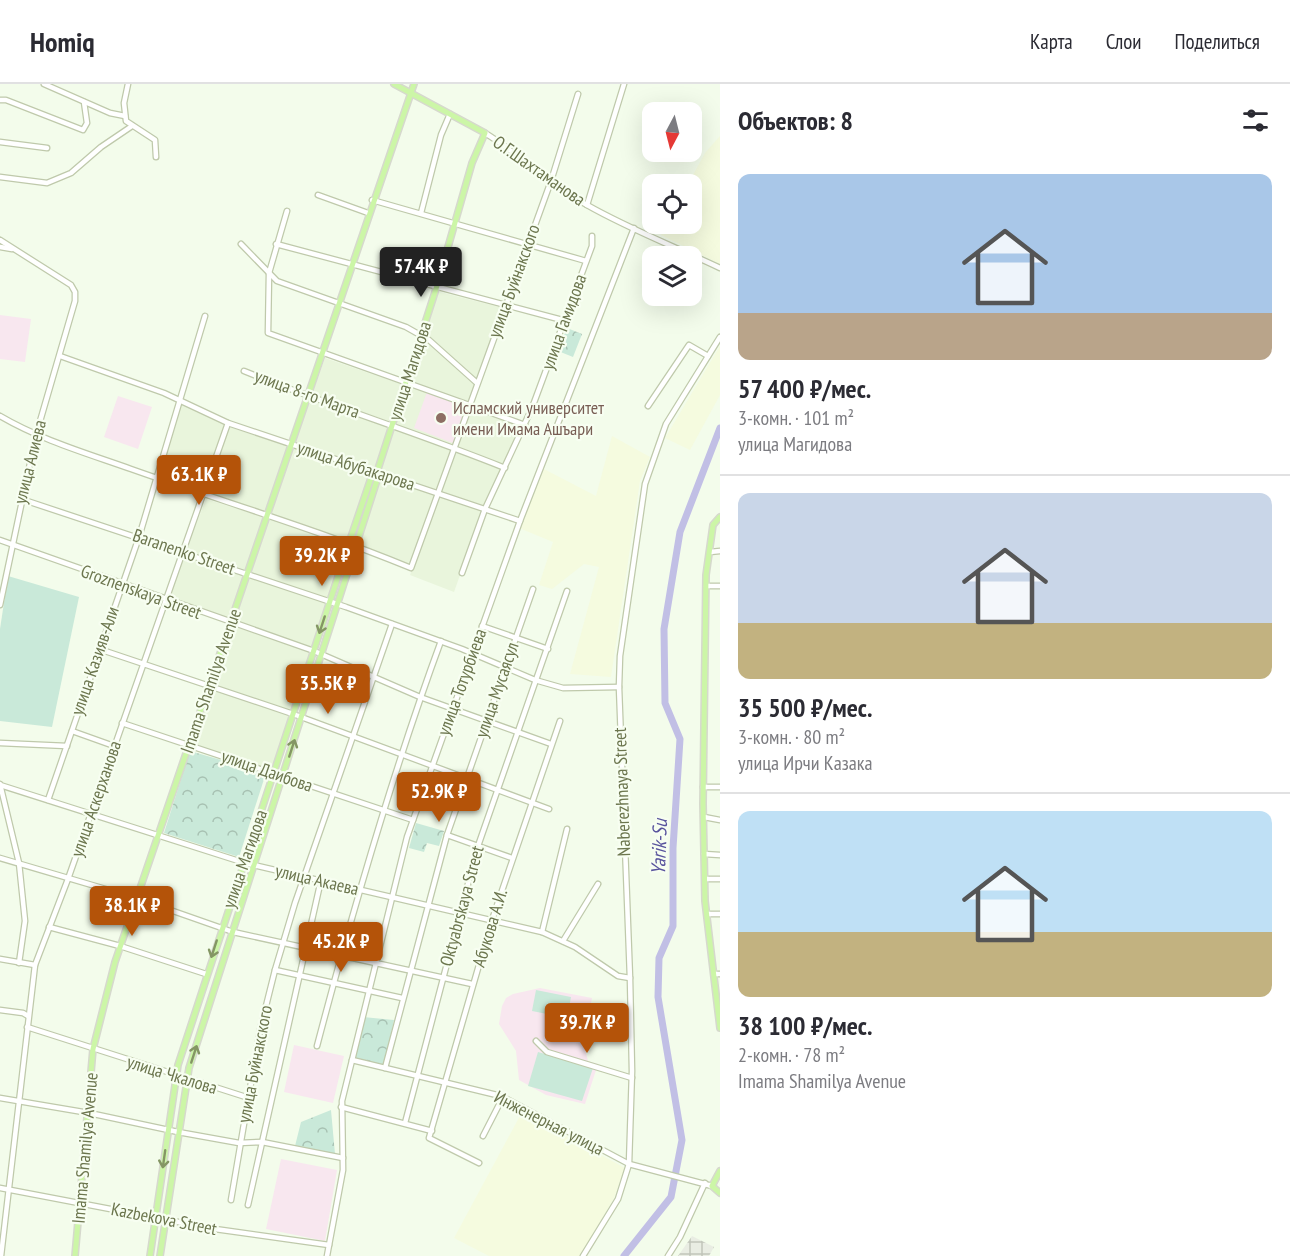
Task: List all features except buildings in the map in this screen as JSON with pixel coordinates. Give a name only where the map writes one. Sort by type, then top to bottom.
[{"type":"main road","name":"О.Г.Шахтаманова","points":[[394,84],[485,133]]},
{"type":"main road","name":"Imama Shamilya Avenue","points":[[75,1256],[93,1050],[98,1022],[136,898],[339,304],[372,200],[414,84]]},
{"type":"main road","name":"улица Магидова","points":[[160,1256],[186,1080],[377,480],[377,472],[436,289],[472,163],[485,133]]},
{"type":"main road","name":"улица Магидова","points":[[150,1256],[175,1077],[206,974],[245,863],[349,543],[371,478],[377,472]]},
{"type":"main road","points":[[720,517],[714,525],[706,586],[704,787],[707,914],[717,974],[720,1028]]},
{"type":"main road","points":[[720,1171],[712,1186],[720,1193]]},
{"type":"street","points":[[44,84],[84,102],[125,116],[132,126],[154,140],[156,157]]},
{"type":"street","points":[[125,116],[128,84]]},
{"type":"street","points":[[587,205],[624,84]]},
{"type":"street","name":"улица Буйнакского","points":[[356,545],[411,568],[551,181],[578,94]]},
{"type":"street","points":[[0,100],[6,100],[83,130],[87,123],[84,102]]},
{"type":"street","points":[[421,213],[441,135],[450,114]]},
{"type":"street","points":[[0,177],[47,183],[71,174],[101,147],[132,126]]},
{"type":"street","name":"О.Г.Шахтаманова","points":[[485,133],[513,150],[551,181],[587,205],[720,268]]},
{"type":"street","points":[[0,142],[47,148]]},
{"type":"street","points":[[318,195],[368,213]]},
{"type":"street","points":[[372,200],[586,261]]},
{"type":"street","points":[[287,211],[269,273],[268,333],[525,425]]},
{"type":"street","name":"улица Тотурбиева","points":[[327,1256],[343,1170],[341,1107],[391,896],[413,820],[519,521],[634,228]]},
{"type":"street","name":"улица Гамидова","points":[[462,573],[485,509],[525,425],[566,321],[592,246],[592,236]]},
{"type":"street","points":[[0,240],[15,249]]},
{"type":"street","points":[[241,244],[277,281],[406,327],[421,336],[477,383]]},
{"type":"street","points":[[276,244],[436,289],[566,321]]},
{"type":"street","points":[[0,247],[15,249]]},
{"type":"street","name":"улица Алиева","points":[[0,605],[36,435],[75,301],[71,285],[15,249]]},
{"type":"street","name":"улица Казияв-Али","points":[[48,800],[139,537],[204,316]]},
{"type":"street","name":"Naberezhnaya Street","points":[[583,1256],[618,1199],[629,1164],[632,1078],[630,978],[619,687],[620,656],[645,484],[666,424],[720,337]]},
{"type":"street","points":[[648,406],[689,345],[708,356]]},
{"type":"street","name":"улица Абубакарова","points":[[60,356],[164,393],[228,423],[519,521]]},
{"type":"street","name":"улица 8-го Марта","points":[[244,371],[505,468]]},
{"type":"street","points":[[0,416],[36,435],[203,495],[356,545]]},
{"type":"street","name":"улица Аскерханова","points":[[1,1256],[35,965],[68,879],[228,423]]},
{"type":"street","name":"Baranenko Street","points":[[21,499],[336,603],[535,680],[562,688],[619,687]]},
{"type":"street","name":"Groznenskaya Street","points":[[0,540],[230,624],[314,651],[420,697],[551,744]]},
{"type":"street","points":[[710,552],[720,551]]},
{"type":"street","points":[[706,586],[720,586]]},
{"type":"street","name":"улица Мусаясул","points":[[385,1068],[447,835],[532,589]]},
{"type":"street","name":"Oktyabrskaya Street","points":[[405,1124],[478,846],[567,591]]},
{"type":"street","name":"улица Буйнакского","points":[[231,1200],[260,1030],[275,970],[392,624]]},
{"type":"street","points":[[482,626],[548,649]]},
{"type":"street","points":[[317,1046],[358,889],[382,810],[441,642]]},
{"type":"street","points":[[99,649],[302,717],[400,756],[549,809]]},
{"type":"street","name":"Абукова А.И.","points":[[479,1163],[429,1138],[492,920],[560,721]]},
{"type":"street","name":"улица Даибова","points":[[122,723],[413,820]]},
{"type":"street","points":[[72,731],[114,746]]},
{"type":"street","points":[[0,743],[67,746]]},
{"type":"street","points":[[0,784],[19,863],[25,921],[19,963]]},
{"type":"street","name":"улица Акаева","points":[[0,784],[255,866],[542,932],[564,941],[610,971],[630,978]]},
{"type":"street","points":[[704,787],[720,787]]},
{"type":"street","points":[[0,803],[6,805]]},
{"type":"street","points":[[704,818],[720,820]]},
{"type":"street","points":[[542,932],[567,829]]},
{"type":"street","points":[[447,835],[512,858]]},
{"type":"street","points":[[704,854],[720,855]]},
{"type":"street","points":[[0,858],[136,898],[233,932],[472,984]]},
{"type":"street","points":[[705,879],[720,879]]},
{"type":"street","points":[[248,1205],[321,880]]},
{"type":"street","points":[[564,941],[598,884]]},
{"type":"street","points":[[707,914],[720,914]]},
{"type":"street","points":[[49,927],[120,946],[206,974]]},
{"type":"street","points":[[0,960],[35,965]]},
{"type":"street","points":[[275,970],[402,998]]},
{"type":"street","points":[[0,1010],[28,1016]]},
{"type":"street","name":"улица Чкалова","points":[[27,1027],[175,1077],[249,1098]]},
{"type":"street","points":[[536,1041],[547,1052],[632,1078]]},
{"type":"street","name":"Инженерная улица","points":[[352,1060],[447,1081],[503,1097],[629,1164],[712,1186]]},
{"type":"street","points":[[483,1136],[503,1097]]},
{"type":"street","points":[[0,1098],[239,1143],[262,1142],[343,1158]]},
{"type":"street","points":[[341,1107],[432,1131]]},
{"type":"street","points":[[668,1256],[680,1237],[705,1183]]},
{"type":"street","name":"Kazbekova Street","points":[[0,1188],[165,1220],[329,1245]]},
{"type":"shaded area","points":[[720,136],[720,264],[702,255],[702,246],[683,246],[661,235],[702,234],[702,174],[693,174],[705,153]]},
{"type":"shaded area","points":[[436,291],[503,308],[468,405],[408,382]]},
{"type":"shaded area","points":[[0,315],[31,319],[25,362],[0,359]]},
{"type":"shaded area","points":[[720,346],[720,395],[690,450],[665,438]]},
{"type":"shaded area","points":[[325,358],[404,385],[391,422],[312,395]]},
{"type":"shaded area","name":"Исламский университет имени Имама Ашъари","points":[[407,385],[468,407],[453,445],[394,425]]},
{"type":"shaded area","name":"Исламский университет имени Имама Ашъари","points":[[427,392],[467,407],[458,445],[414,428]]},
{"type":"shaded area","points":[[118,396],[152,407],[138,449],[104,437]]},
{"type":"shaded area","points":[[309,398],[390,426],[376,469],[293,443]]},
{"type":"shaded area","points":[[181,404],[226,424],[202,492],[158,477]]},
{"type":"shaded area","points":[[469,408],[523,427],[505,467],[456,447]]},
{"type":"shaded area","points":[[229,427],[287,446],[265,513],[206,494]]},
{"type":"shaded area","points":[[394,428],[451,449],[437,490],[379,471]]},
{"type":"shaded area","points":[[612,436],[650,457],[640,481],[611,677],[570,674],[599,567],[584,564],[552,589],[539,585],[553,542],[519,528],[542,468],[596,496]]},
{"type":"shaded area","points":[[293,447],[372,473],[348,541],[271,515]]},
{"type":"shaded area","points":[[456,451],[503,469],[485,507],[440,492]]},
{"type":"shaded area","points":[[379,474],[435,494],[410,565],[358,545]]},
{"type":"shaded area","points":[[439,496],[483,510],[454,592],[410,575]]},
{"type":"shaded area","points":[[206,499],[263,517],[246,570],[186,550]]},
{"type":"shaded area","points":[[269,518],[347,544],[329,599],[251,573]]},
{"type":"shaded area","points":[[184,555],[244,575],[228,620],[169,600]]},
{"type":"shaded area","points":[[250,576],[327,602],[313,650],[234,623]]},
{"type":"shaded area","points":[[232,626],[312,652],[293,711],[213,685]]},
{"type":"shaded area","points":[[211,689],[291,715],[273,771],[194,745]]},
{"type":"shaded area","points":[[540,988],[592,998],[583,1041],[588,1061],[598,1064],[585,1104],[546,1095],[519,1080],[516,1051],[499,1024],[502,1006],[506,998],[513,994]]},
{"type":"shaded area","points":[[294,1045],[344,1056],[333,1103],[284,1092]]},
{"type":"shaded area","points":[[522,1112],[625,1168],[614,1198],[580,1256],[489,1256],[454,1238]]},
{"type":"shaded area","points":[[281,1159],[337,1170],[325,1241],[266,1229]]},
{"type":"shaded area","points":[[692,1236],[714,1247],[709,1256],[678,1256]]},
{"type":"green space","points":[[567,328],[582,334],[573,357],[558,351]]},
{"type":"green space","points":[[8,576],[79,597],[52,727],[0,721],[0,629]]},
{"type":"green space","points":[[190,751],[266,773],[239,857],[164,833]]},
{"type":"green space","points":[[416,823],[444,831],[439,846],[427,843],[424,852],[409,848]]},
{"type":"green space","points":[[536,990],[571,997],[567,1018],[532,1011]]},
{"type":"green space","points":[[363,1017],[394,1020],[384,1066],[354,1059]]},
{"type":"green space","points":[[538,1052],[593,1068],[582,1101],[528,1086]]},
{"type":"green space","points":[[331,1110],[335,1154],[295,1146],[301,1122]]},
{"type":"waterway","name":"Yarik-Su","points":[[624,1256],[671,1197],[682,1140],[658,997],[659,958],[673,926],[673,848],[680,739],[665,703],[664,629],[680,532],[720,428]]},
{"type":"place","name":"Исламский университет имени Имама Ашъари","points":[[441,418]]}]
